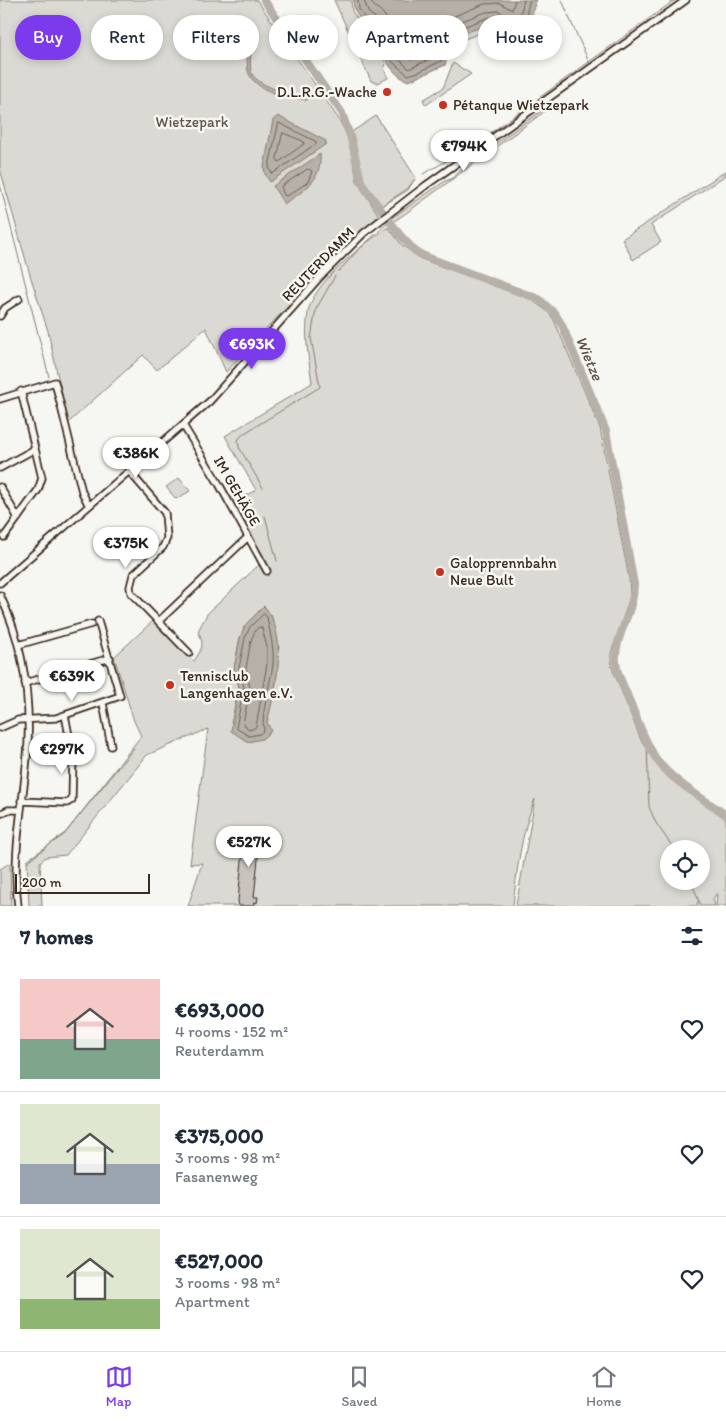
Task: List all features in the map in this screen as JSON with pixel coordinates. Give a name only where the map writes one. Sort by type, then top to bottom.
[{"type":"street","name":"REUTERDAMM","points":[[0,583],[220,391],[329,267],[380,220],[686,0]]},
{"type":"street","points":[[0,316],[5,308],[19,299]]},
{"type":"street","points":[[0,399],[55,382],[82,492],[89,506]]},
{"type":"street","points":[[4,537],[41,485],[42,478],[21,391]]},
{"type":"street","name":"IM GEHÄGE","points":[[183,424],[267,571]]},
{"type":"street","points":[[0,468],[35,449]]},
{"type":"street","points":[[130,471],[164,511],[166,518],[166,543],[133,576],[130,587],[132,594],[189,653]]},
{"type":"street","points":[[0,487],[18,518]]},
{"type":"street","points":[[159,621],[248,537]]},
{"type":"street","points":[[0,595],[10,618],[18,646],[25,683],[28,720],[28,745],[17,852],[18,906]]},
{"type":"street","points":[[0,728],[14,721],[48,720],[120,696],[110,658],[95,623],[18,646]]},
{"type":"street","points":[[25,683],[110,658]]},
{"type":"street","points":[[103,703],[111,746]]},
{"type":"street","points":[[21,801],[67,803],[72,800],[73,756],[65,715]]},
{"type":"street","points":[[0,814],[13,809],[20,810]]},
{"type":"green space","name":"Wietzepark","points":[[0,0],[257,0],[269,17],[269,60],[298,60],[338,118],[348,137],[357,181],[379,216],[355,235],[226,372],[206,328],[157,370],[143,355],[68,423],[48,331],[0,169]]},
{"type":"green space","points":[[334,0],[351,0],[352,11],[355,15],[348,15],[348,31]]},
{"type":"green space","points":[[478,27],[478,34],[468,38],[468,31]]},
{"type":"green space","points":[[361,60],[384,60],[386,64],[384,69],[388,78],[378,83],[371,81]]},
{"type":"green space","points":[[453,63],[471,74],[426,105],[423,100],[443,88]]},
{"type":"green space","points":[[551,104],[552,106],[409,211],[393,222],[390,219],[445,181],[451,179],[475,158]]},
{"type":"green space","points":[[376,116],[416,178],[407,189],[381,206],[362,180],[350,133]]},
{"type":"green space","points":[[726,171],[726,175],[651,225],[661,242],[633,260],[622,239]]},
{"type":"green space","name":"Galopprennbahn Neue Bult","points":[[388,227],[402,245],[421,259],[532,300],[548,312],[554,320],[600,428],[629,579],[630,597],[611,653],[612,668],[641,740],[659,768],[726,818],[726,906],[716,906],[717,893],[713,899],[715,906],[516,906],[535,799],[523,838],[513,906],[188,906],[202,863],[190,864],[208,729],[147,755],[66,855],[46,857],[40,862],[42,906],[29,906],[27,860],[64,835],[141,736],[134,721],[114,657],[154,620],[194,661],[202,647],[198,631],[207,614],[264,560],[232,503],[256,490],[225,436],[312,383],[307,348],[308,313],[319,289],[340,265]],"holes":[[[271,614],[279,646],[276,683],[267,722],[231,723],[239,687],[234,669],[240,637]]]},
{"type":"green space","points":[[179,478],[190,491],[176,499],[166,487]]},
{"type":"green space","points":[[10,863],[11,906],[0,906],[0,869]]},
{"type":"water","points":[[353,0],[536,0],[532,15],[478,15],[478,28],[468,32],[468,15],[357,15]]},
{"type":"water","points":[[247,60],[250,60],[251,71],[259,81],[274,89],[306,97],[307,100],[291,98],[265,89],[252,78]]},
{"type":"water","points":[[386,60],[446,60],[445,65],[409,81],[397,74]]},
{"type":"water","points":[[278,116],[326,141],[326,144],[270,182],[265,174],[264,167],[273,120]]},
{"type":"water","points":[[320,154],[320,164],[315,178],[305,189],[284,204],[273,186]]},
{"type":"water","points":[[264,606],[272,618],[278,646],[277,678],[267,722],[271,731],[262,739],[248,742],[231,731],[239,687],[234,669],[240,638],[245,625]]},
{"type":"building","points":[[245,830],[261,831],[254,897],[258,897],[257,903],[254,902],[253,906],[239,906],[238,901]]},
{"type":"waterway","name":"Wietze","points":[[264,0],[342,113],[351,139],[361,181],[400,235],[415,251],[424,256],[539,299],[555,314],[562,325],[606,431],[634,584],[629,612],[617,645],[616,665],[619,676],[644,737],[657,760],[680,783],[726,815]]},
{"type":"waterway","points":[[562,0],[567,12]]},
{"type":"waterway","points":[[423,174],[468,149],[675,0]]},
{"type":"waterway","points":[[568,15],[589,62]]},
{"type":"waterway","points":[[379,208],[408,190],[414,180]]},
{"type":"waterway","points":[[0,184],[49,377]]},
{"type":"waterway","points":[[339,271],[358,250],[389,222]]},
{"type":"waterway","points":[[263,488],[239,447],[238,440],[243,434],[320,387],[311,338],[316,309],[335,276]]},
{"type":"waterway","points":[[52,387],[67,442]]},
{"type":"waterway","points":[[265,516],[277,561]]},
{"type":"waterway","points":[[647,742],[649,807],[656,823],[668,840]]},
{"type":"waterway","points":[[27,862],[66,832],[134,748]]},
{"type":"waterway","points":[[695,890],[701,906]]},
{"type":"waterway","points":[[697,906],[698,901]]},
{"type":"place","name":"D.L.R.G.-Wache","points":[[387,92]]},
{"type":"place","name":"Pétanque Wietzepark","points":[[443,105]]},
{"type":"place","name":"Galopprennbahn Neue Bult","points":[[440,572]]},
{"type":"place","name":"Tennisclub Langenhagen e.V.","points":[[170,685]]}]
